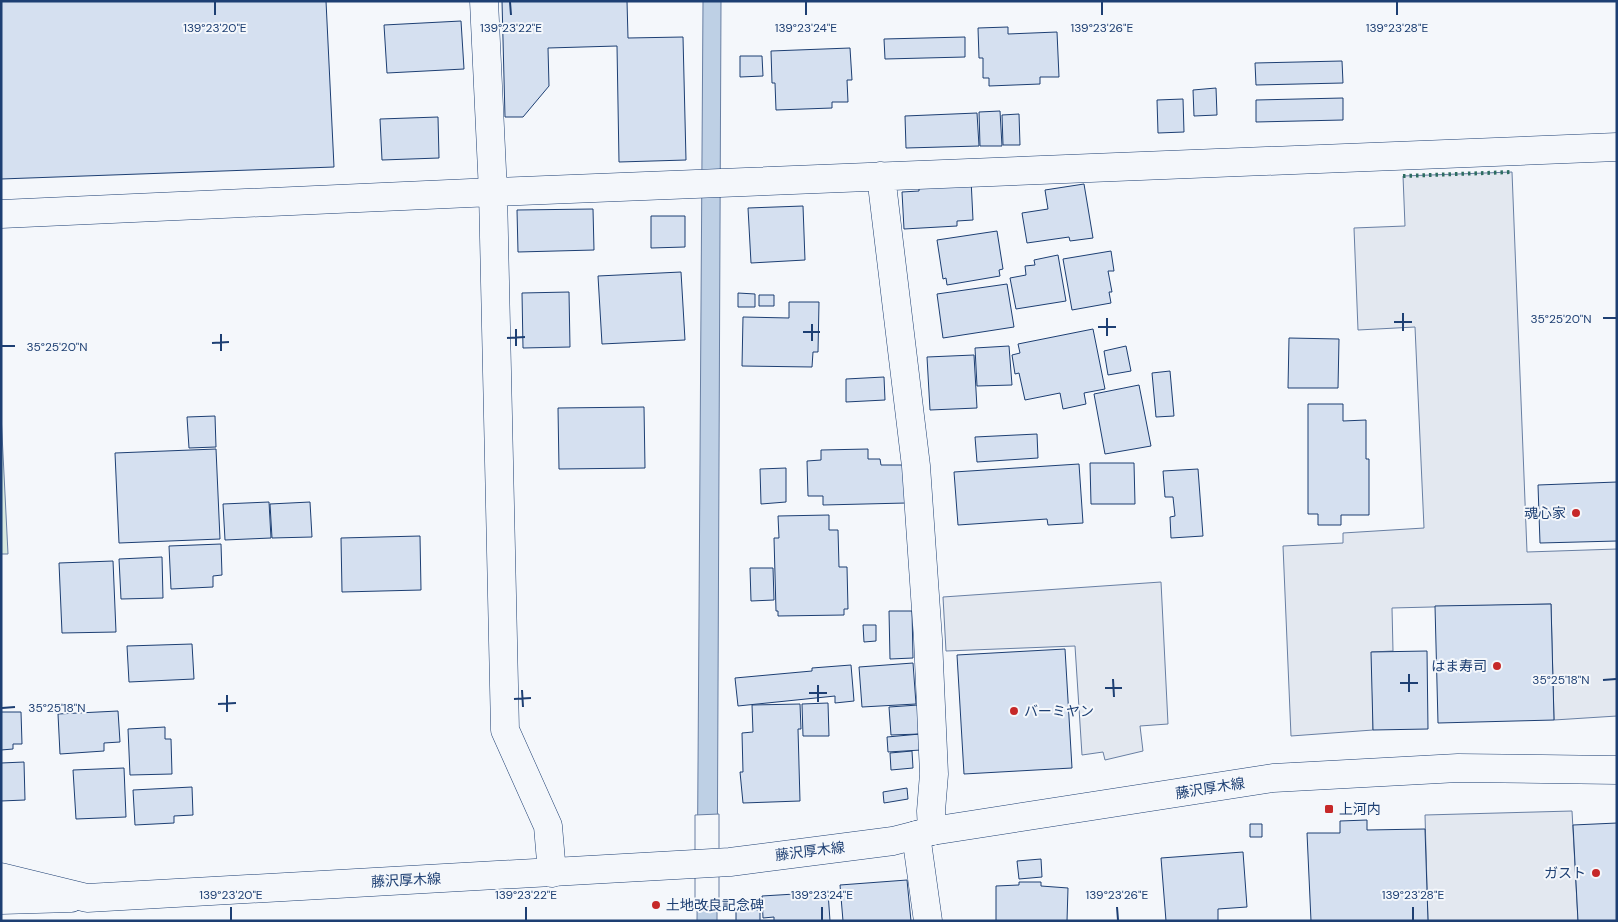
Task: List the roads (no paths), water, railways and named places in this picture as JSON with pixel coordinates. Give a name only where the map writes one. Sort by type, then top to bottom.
[{"type":"street","points":[[484,1],[493,192],[505,730],[548,826],[552,873]]},
{"type":"street","points":[[1,214],[710,183],[1617,147]]},
{"type":"street","points":[[881,176],[916,466],[928,639],[934,774],[931,811],[924,833],[928,921]]},
{"type":"street","name":"藤沢厚木線","points":[[1,877],[87,898],[730,862],[894,841],[924,833],[1273,778],[1458,768],[1617,770]]},
{"type":"street","points":[[1,900],[87,898]]},
{"type":"water","points":[[703,1],[721,1],[717,921],[697,921]]},
{"type":"place","name":"魂心家","points":[[1576,513]]},
{"type":"place","name":"はま寿司","points":[[1497,666]]},
{"type":"place","name":"バーミヤン","points":[[1014,711]]},
{"type":"place","name":"上河内","points":[[1329,809]]},
{"type":"place","name":"ガスト","points":[[1596,873]]},
{"type":"place","name":"土地改良記念碑","points":[[656,905]]}]
